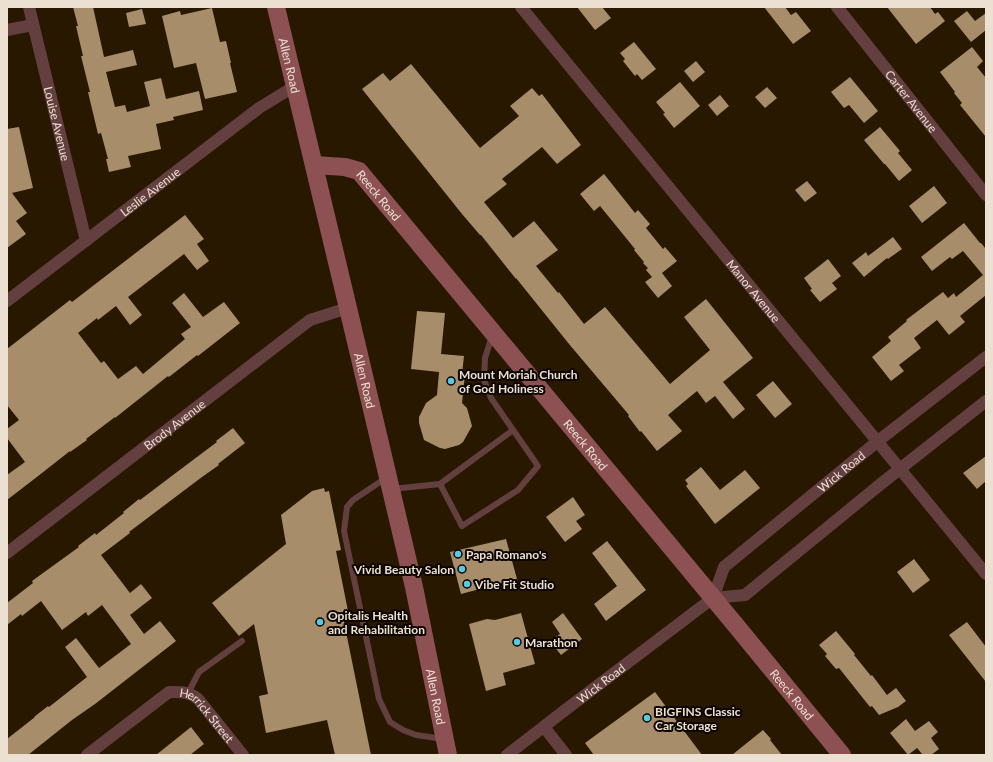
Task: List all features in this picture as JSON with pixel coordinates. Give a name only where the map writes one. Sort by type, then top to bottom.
[{"type":"street","name":"Louise Avenue","points":[[29,7],[86,241]]},
{"type":"street","name":"Allen Road","points":[[276,7],[414,587],[446,747]]},
{"type":"street","name":"Manor Avenue","points":[[521,7],[986,574]]},
{"type":"street","name":"Carter Avenue","points":[[837,7],[986,195]]},
{"type":"street","points":[[7,30],[33,25]]},
{"type":"street","name":"Leslie Avenue","points":[[7,301],[258,108],[295,86]]},
{"type":"street","name":"Reeck Road","points":[[314,165],[344,167],[359,171],[842,755]]},
{"type":"street","name":"Brody Avenue","points":[[7,553],[310,320],[348,308]]},
{"type":"street","name":"Wick Road","points":[[507,755],[713,598],[724,568],[878,441],[986,357]]},
{"type":"street","points":[[713,598],[745,595],[986,401]]},
{"type":"street","name":"Herrick Street","points":[[88,755],[169,692],[188,693],[198,699],[243,755]]},
{"type":"street","points":[[544,727],[566,755]]},
{"type":"lane","points":[[440,484],[462,526],[518,490],[538,466],[491,398],[484,380],[485,358],[493,333]]},
{"type":"lane","points":[[446,747],[403,730],[390,722],[379,699],[344,530],[347,507],[353,500],[389,483],[440,484],[513,430]]},
{"type":"lane","points":[[188,693],[199,672],[242,641]]},
{"type":"building","points":[[73,7],[93,7],[104,57],[133,50],[137,65],[106,72],[115,107],[125,105],[127,112],[150,106],[144,82],[161,78],[166,99],[199,91],[203,110],[173,117],[174,120],[156,124],[161,149],[128,156],[131,167],[109,172],[106,159],[108,159],[101,133],[98,134],[88,92],[90,92],[81,56],[83,56]]},
{"type":"building","points":[[577,7],[602,7],[611,18],[595,30]]},
{"type":"building","points":[[764,7],[785,7],[791,15],[796,12],[811,31],[793,44]]},
{"type":"building","points":[[887,7],[930,7],[935,14],[938,12],[945,21],[916,44]]},
{"type":"building","points":[[212,8],[220,42],[226,41],[237,92],[205,99],[196,63],[174,68],[162,16],[180,11],[181,15]]},
{"type":"building","points":[[142,9],[146,24],[129,27],[126,13]]},
{"type":"building","points":[[967,11],[975,21],[986,13],[986,30],[971,42],[954,21]]},
{"type":"building","points":[[634,42],[656,69],[642,80],[637,74],[635,76],[623,61],[625,59],[620,53]]},
{"type":"building","points":[[972,47],[983,61],[977,67],[986,78],[986,137],[960,105],[962,103],[940,72]]},
{"type":"building","points":[[696,61],[705,72],[693,82],[684,71]]},
{"type":"building","points":[[411,64],[480,148],[519,116],[510,106],[532,88],[539,96],[542,94],[581,145],[557,164],[542,147],[502,179],[507,184],[484,202],[513,238],[534,221],[558,250],[536,266],[558,293],[559,292],[584,324],[605,307],[670,384],[710,350],[684,317],[706,299],[753,358],[723,382],[745,409],[733,419],[715,396],[706,403],[697,391],[668,415],[682,431],[657,451],[481,235],[462,214],[362,89],[383,73],[390,81]]},
{"type":"building","points":[[850,77],[878,111],[864,123],[849,105],[844,108],[831,92]]},
{"type":"building","points":[[680,82],[700,106],[674,128],[656,102]]},
{"type":"building","points":[[767,87],[777,98],[765,108],[755,97]]},
{"type":"building","points":[[720,95],[729,106],[717,116],[708,105]]},
{"type":"building","points":[[19,127],[33,188],[12,193],[27,213],[16,221],[26,234],[7,248],[7,129]]},
{"type":"building","points":[[880,127],[900,151],[898,153],[912,170],[899,181],[864,140]]},
{"type":"building","points":[[604,174],[635,213],[638,210],[650,224],[646,228],[663,249],[665,247],[677,261],[662,273],[672,286],[658,298],[645,282],[652,277],[646,270],[648,268],[634,250],[635,249],[600,206],[594,211],[580,194]]},
{"type":"building","points":[[807,181],[817,193],[805,202],[795,190]]},
{"type":"building","points":[[934,186],[947,203],[922,223],[909,206]]},
{"type":"building","points":[[185,215],[204,239],[197,244],[209,261],[197,270],[184,254],[128,297],[142,315],[130,325],[116,306],[98,320],[97,318],[78,333],[101,363],[104,361],[118,379],[136,366],[143,374],[185,339],[181,334],[191,327],[172,303],[184,293],[203,317],[224,302],[240,323],[198,356],[197,355],[169,377],[168,376],[86,439],[87,440],[70,451],[7,500],[7,475],[25,462],[7,438],[7,429],[19,420],[7,405],[7,349],[70,300],[72,302]]},
{"type":"building","points":[[964,223],[986,249],[986,295],[960,316],[965,322],[949,335],[937,320],[914,338],[921,348],[899,365],[904,371],[891,381],[872,357],[891,341],[888,337],[907,321],[906,320],[943,292],[948,298],[954,293],[956,297],[983,275],[963,251],[952,259],[950,257],[932,271],[921,257]]},
{"type":"building","points":[[893,237],[902,249],[888,259],[887,258],[864,277],[852,263],[866,252],[868,256]]},
{"type":"building","points":[[828,259],[841,276],[832,283],[837,289],[820,302],[810,290],[812,289],[804,278]]},
{"type":"building","name":"Mount Moriah Church of God Holiness","points":[[417,311],[445,313],[441,354],[464,356],[462,374],[465,374],[462,403],[467,408],[472,426],[463,442],[459,445],[445,449],[424,440],[419,423],[419,417],[426,403],[437,395],[439,372],[411,369]]},
{"type":"building","points":[[773,381],[792,404],[775,418],[756,395]]},
{"type":"building","points":[[233,428],[245,443],[218,464],[219,465],[129,532],[130,533],[101,555],[130,593],[141,584],[152,598],[130,615],[144,634],[160,621],[176,641],[28,755],[7,755],[7,739],[87,677],[65,647],[76,638],[99,668],[131,644],[102,605],[88,616],[86,612],[62,630],[41,601],[22,616],[21,614],[7,625],[7,603],[33,583],[32,581],[79,547],[78,546],[95,533],[96,535],[139,499],[140,500],[217,442],[216,441]]},
{"type":"building","points":[[986,456],[986,481],[977,489],[963,473]]},
{"type":"building","points":[[701,467],[720,490],[745,470],[760,488],[715,524],[686,486],[688,484],[685,480]]},
{"type":"building","name":"Opitalis Health and Rehabilitation","points":[[324,488],[325,492],[329,491],[341,550],[336,551],[348,611],[342,612],[371,755],[335,755],[327,720],[266,733],[259,696],[268,694],[254,624],[239,636],[212,603],[286,544],[281,515],[312,491]]},
{"type":"building","points":[[573,497],[585,515],[576,521],[582,529],[565,542],[546,517]]},
{"type":"building","points":[[506,539],[517,579],[461,594],[450,552]]},
{"type":"building","points":[[607,541],[646,590],[606,621],[594,604],[617,586],[592,553]]},
{"type":"building","points":[[914,559],[930,580],[913,593],[897,572]]},
{"type":"building","points":[[521,613],[535,664],[503,673],[506,685],[486,691],[469,624],[487,619],[495,620]]},
{"type":"building","points":[[563,613],[582,639],[561,655],[554,646],[553,639],[560,634],[552,622]]},
{"type":"building","points":[[967,622],[986,647],[986,682],[949,635]]},
{"type":"building","points":[[836,631],[887,695],[896,688],[906,701],[898,707],[879,715],[872,706],[870,707],[839,668],[836,669],[825,656],[827,654],[819,645]]},
{"type":"building","name":"BIGFINS Classic Car Storage","points":[[655,692],[702,755],[594,755],[585,743]]},
{"type":"building","points":[[906,719],[915,731],[929,721],[938,732],[931,738],[939,749],[931,755],[923,755],[917,748],[908,755],[890,733]]},
{"type":"building","points":[[191,727],[204,744],[190,755],[156,755]]},
{"type":"building","points":[[763,730],[782,755],[732,755]]},
{"type":"place","name":"Mount Moriah Church of God Holiness","points":[[451,381]]},
{"type":"place","name":"Papa Romano's","points":[[458,554]]},
{"type":"place","name":"Vivid Beauty Salon","points":[[462,569]]},
{"type":"place","name":"Vibe Fit Studio","points":[[467,584]]},
{"type":"place","name":"Opitalis Health and Rehabilitation","points":[[320,622]]},
{"type":"place","name":"Marathon","points":[[517,642]]},
{"type":"place","name":"BIGFINS Classic Car Storage","points":[[647,718]]}]
